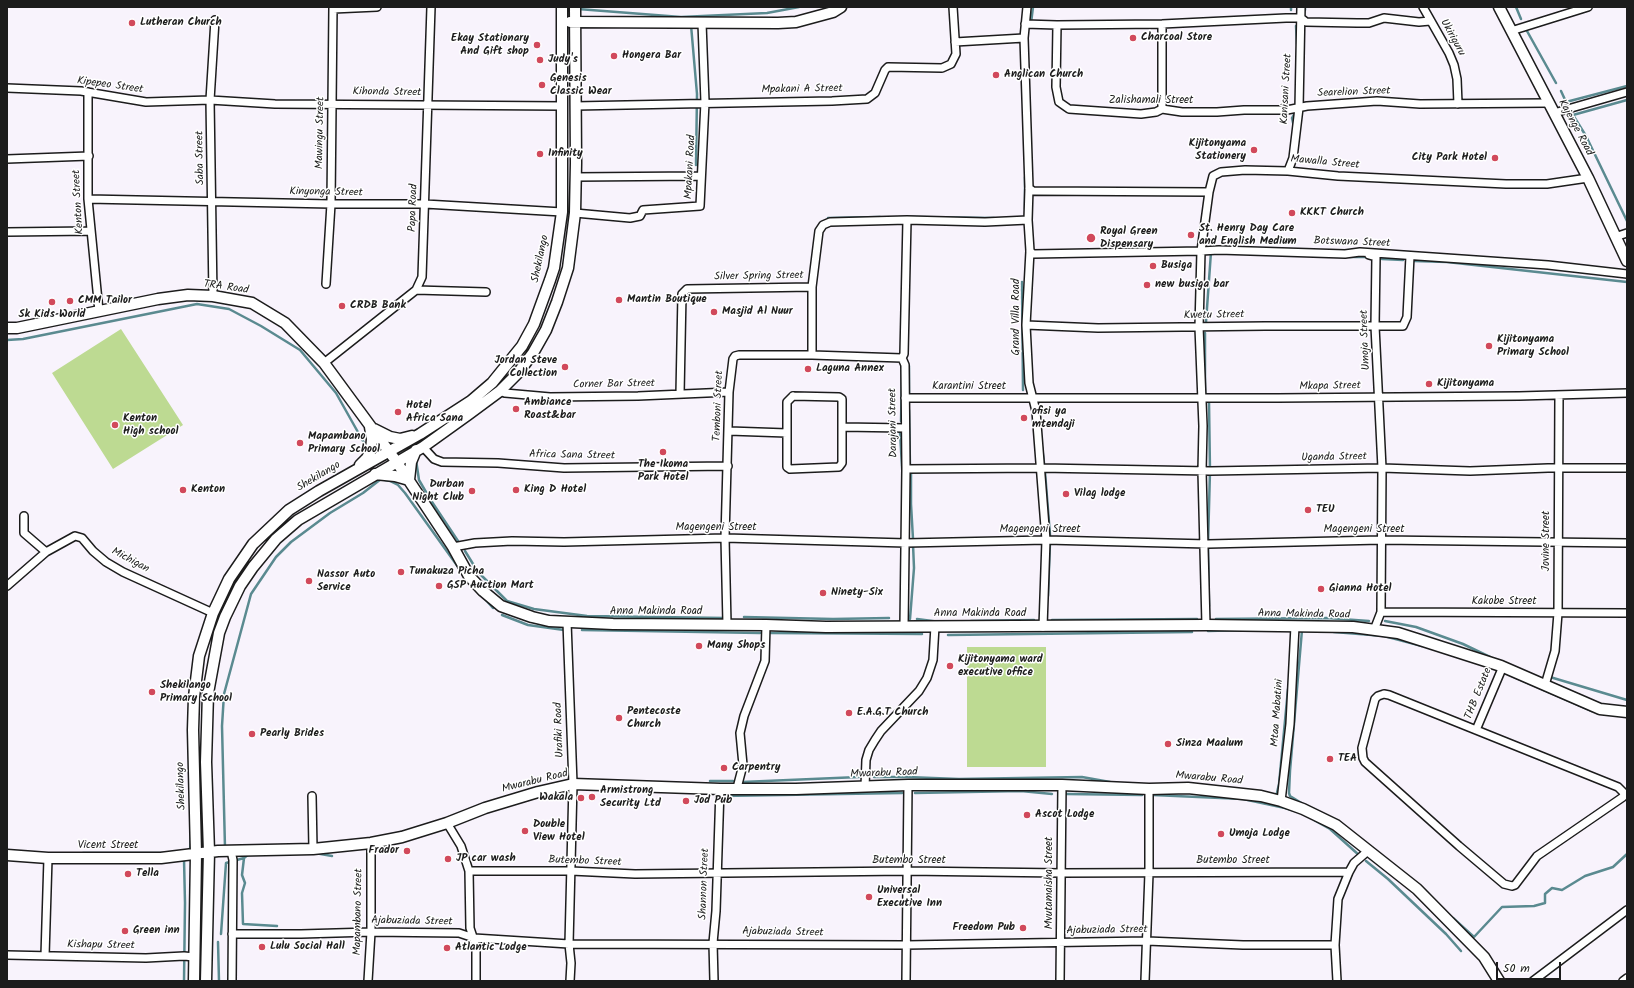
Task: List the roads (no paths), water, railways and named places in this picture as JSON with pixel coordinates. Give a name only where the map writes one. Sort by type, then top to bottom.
[{"type":"street","points":[[333,8],[377,7]]},
{"type":"street","name":"Papa Road","points":[[416,290],[422,277],[425,204],[426,105],[431,7]]},
{"type":"street","name":"Shekilango","points":[[194,981],[196,854],[193,730],[194,697],[199,656],[213,613],[229,579],[253,544],[289,510],[355,470],[420,434],[471,400],[492,382],[522,346],[534,324],[554,268],[562,212],[562,7]]},
{"type":"street","points":[[206,981],[209,852],[206,762],[208,693],[219,633],[225,617],[248,573],[276,539],[298,520],[420,448],[500,391],[518,373],[533,353],[546,330],[568,268],[574,212],[575,177],[575,7]]},
{"type":"street","points":[[562,22],[778,24],[796,22],[833,12],[841,7]]},
{"type":"street","name":"Mpakani A Street","points":[[576,106],[867,99],[875,93],[884,70],[888,67],[947,67],[954,59],[956,54],[956,34],[953,7]]},
{"type":"street","name":"Grand Villa Road","points":[[1027,7],[1024,38],[1030,188],[1028,220],[1030,251],[1026,325],[1029,383],[1036,411],[1046,540],[1043,627]]},
{"type":"street","name":"Kanisani Street","points":[[1288,171],[1293,158],[1299,108],[1301,7]]},
{"type":"street","name":"Ukiriguru","points":[[1423,7],[1449,53],[1454,65],[1457,79],[1458,104]]},
{"type":"street","name":"Kajenge Road","points":[[1499,7],[1588,178],[1627,261]]},
{"type":"street","points":[[1511,32],[1588,7]]},
{"type":"street","name":"Mawingu Street","points":[[326,284],[331,204],[333,8]]},
{"type":"street","points":[[1025,24],[1162,24],[1301,18],[1306,22],[1369,23],[1384,18],[1419,22],[1430,21]]},
{"type":"street","name":"Saba Street","points":[[213,296],[213,202],[210,100],[215,20]]},
{"type":"street","name":"Mpakani Road","points":[[574,212],[630,218],[640,216],[643,210],[700,206],[705,102],[702,23]]},
{"type":"street","points":[[1162,24],[1162,109]]},
{"type":"street","name":"Zalishamali Street","points":[[1057,25],[1056,87],[1059,102],[1069,109],[1141,114],[1156,112],[1162,109],[1182,112],[1217,112],[1299,108]]},
{"type":"street","points":[[955,42],[1024,38]]},
{"type":"street","name":"Kipepeo Street","points":[[7,88],[88,92],[136,101],[210,100]]},
{"type":"street","name":"Kenton Street","points":[[88,92],[88,199],[99,311]]},
{"type":"street","points":[[1554,113],[1627,92]]},
{"type":"street","name":"Kihonda Street","points":[[210,100],[275,104],[563,106]]},
{"type":"street","name":"Searelion Street","points":[[1299,108],[1377,101],[1420,104],[1548,103]]},
{"type":"street","points":[[7,159],[89,156]]},
{"type":"street","name":"Mawalla Street","points":[[1206,625],[1202,470],[1203,445],[1199,327],[1201,251],[1209,192],[1214,176],[1221,172],[1245,170],[1288,171],[1330,176],[1506,184],[1547,184],[1588,178]]},
{"type":"street","points":[[575,177],[701,176]]},
{"type":"street","points":[[1030,188],[1033,191],[1209,192]]},
{"type":"street","name":"Kinyonga Street","points":[[88,199],[331,204],[425,204],[562,212]]},
{"type":"street","name":"Silver Spring Street","points":[[680,394],[682,294],[687,289],[812,287],[819,231],[823,225],[830,222],[907,220],[985,222],[1028,220]]},
{"type":"street","name":"Darajani Street","points":[[904,626],[906,428],[905,365],[902,358],[904,354],[907,220]]},
{"type":"street","points":[[7,232],[91,231]]},
{"type":"street","points":[[1616,237],[1627,233]]},
{"type":"street","name":"Botswana Street","points":[[1030,251],[1033,254],[1219,250],[1267,250],[1345,254],[1360,252],[1542,265],[1627,274]]},
{"type":"street","name":"Umoja Street","points":[[1360,252],[1376,257],[1375,326],[1382,468],[1381,612],[1374,630]]},
{"type":"street","name":"Kwetu Street","points":[[1026,325],[1105,328],[1403,326],[1407,317],[1410,256]]},
{"type":"street","points":[[812,287],[812,355]]},
{"type":"street","points":[[324,363],[416,290],[486,292]]},
{"type":"street","name":"TRA Road","points":[[7,328],[17,328],[158,299],[188,295],[213,296],[252,303],[285,323],[324,363],[396,461]]},
{"type":"street","name":"Temboni Street","points":[[728,624],[725,538],[729,392],[732,361],[735,356],[812,355],[902,358]]},
{"type":"street","name":"Corner Bar Street","points":[[500,391],[505,393],[550,397],[638,396],[729,392]]},
{"type":"street","name":"Mkapa Street","points":[[1033,398],[1201,399],[1627,393]]},
{"type":"street","name":"Jovine Street","points":[[1545,685],[1555,651],[1558,613],[1559,395]]},
{"type":"street","points":[[793,396],[839,397],[842,400],[842,427],[841,466],[836,468],[790,469],[787,467],[787,402],[793,396]]},
{"type":"street","name":"Karantini Street","points":[[905,398],[1033,398]]},
{"type":"street","points":[[369,425],[380,433],[400,439],[420,434]]},
{"type":"street","points":[[355,470],[367,458],[371,450],[372,439],[369,425]]},
{"type":"street","points":[[842,427],[906,428]]},
{"type":"street","points":[[729,431],[787,433]]},
{"type":"street","points":[[375,474],[395,476],[408,480],[411,462],[420,448]]},
{"type":"street","name":"Africa Sana Street","points":[[420,448],[434,459],[442,462],[498,463],[564,468],[728,466]]},
{"type":"street","name":"Anna Makinda Road","points":[[396,461],[453,547],[469,576],[483,592],[501,606],[532,617],[549,621],[613,624],[728,624],[826,627],[1206,625],[1353,627],[1398,633],[1501,666],[1600,709],[1627,712]]},
{"type":"street","name":"Uganda Street","points":[[906,469],[1041,468],[1202,470],[1382,468],[1470,470],[1627,468]]},
{"type":"street","points":[[24,516],[24,533],[46,552]]},
{"type":"street","name":"Michigan","points":[[7,586],[46,552],[75,536],[82,538],[93,551],[106,562],[123,572],[213,613]]},
{"type":"street","name":"Magengeni Street","points":[[453,547],[476,543],[512,541],[564,542],[725,538],[906,543],[1046,540],[1204,544],[1381,540],[1627,543]]},
{"type":"street","name":"Kakobe Street","points":[[1381,612],[1627,613]]},
{"type":"street","name":"Urafiki Road","points":[[567,622],[573,784],[569,944],[571,963],[570,981]]},
{"type":"street","points":[[737,788],[743,765],[740,733],[744,716],[765,661],[766,625]]},
{"type":"street","points":[[865,787],[866,760],[874,740],[919,691],[927,678],[933,660],[934,626]]},
{"type":"street","name":"Mtaa Mabatini","points":[[1281,801],[1290,724],[1295,626]]},
{"type":"street","name":"THB Estate","points":[[1476,730],[1501,670],[1501,666]]},
{"type":"street","points":[[1384,694],[1476,730],[1618,787],[1624,793],[1623,798],[1537,856],[1515,885],[1512,886],[1504,884],[1459,846],[1366,762],[1361,753],[1374,699],[1384,694]]},
{"type":"street","name":"Mwarabu Road","points":[[209,852],[313,849],[371,843],[402,837],[530,794],[573,784],[720,789],[796,789],[908,785],[1062,786],[1148,789],[1188,788],[1261,796],[1281,801],[1336,825],[1418,889],[1484,957],[1499,981]]},
{"type":"street","points":[[906,981],[908,785]]},
{"type":"street","name":"Mvutamaisha Street","points":[[1060,981],[1062,786]]},
{"type":"street","name":"Shannon Street","points":[[714,981],[713,943],[716,911],[716,874],[720,789]]},
{"type":"street","points":[[1145,981],[1149,873],[1148,789]]},
{"type":"street","points":[[312,796],[313,849]]},
{"type":"street","points":[[447,823],[461,846],[469,871],[470,928],[476,946],[476,981]]},
{"type":"street","name":"Mapambano Street","points":[[368,981],[371,932],[371,843]]},
{"type":"street","points":[[1337,981],[1335,945],[1338,898],[1354,864],[1369,850]]},
{"type":"street","points":[[231,851],[233,860],[232,981]]},
{"type":"street","name":"Vicent Street","points":[[7,854],[48,858],[161,858],[209,852]]},
{"type":"street","points":[[45,956],[48,858]]},
{"type":"street","name":"Butembo Street","points":[[469,871],[571,871],[635,874],[907,871],[1061,873],[1349,872]]},
{"type":"street","points":[[1533,981],[1627,910]]},
{"type":"street","name":"Ajabuziada Street","points":[[232,934],[371,932],[459,933],[474,938],[569,944],[713,943],[906,945],[1147,941],[1335,945]]},
{"type":"street","name":"Kishapu Street","points":[[7,955],[146,958],[184,956],[194,957]]},
{"type":"street","points":[[1623,981],[1627,978]]},
{"type":"waterway","points":[[578,9],[681,17],[767,13],[799,7]]},
{"type":"waterway","points":[[1031,23],[1033,7]]},
{"type":"waterway","points":[[1516,7],[1521,19]]},
{"type":"waterway","points":[[691,25],[697,94],[696,165]]},
{"type":"waterway","points":[[1296,26],[1297,44]]},
{"type":"waterway","points":[[1527,31],[1556,83]]},
{"type":"waterway","points":[[1566,102],[1627,86]]},
{"type":"waterway","points":[[1561,91],[1567,104]]},
{"type":"waterway","points":[[1627,100],[1573,115],[1586,136],[1627,221]]},
{"type":"waterway","points":[[1294,127],[1292,118],[1296,111]]},
{"type":"waterway","points":[[1025,177],[1025,209]]},
{"type":"waterway","points":[[828,218],[880,217]]},
{"type":"waterway","points":[[911,217],[994,218]]},
{"type":"waterway","points":[[1206,322],[1211,252]]},
{"type":"waterway","points":[[1350,257],[1367,257]]},
{"type":"waterway","points":[[1382,259],[1403,260]]},
{"type":"waterway","points":[[1414,261],[1447,262],[1627,282]]},
{"type":"waterway","points":[[1022,282],[1023,390]]},
{"type":"waterway","points":[[7,340],[23,339],[197,304],[229,309],[261,326],[300,350],[336,393],[368,450]]},
{"type":"waterway","points":[[1205,333],[1205,398],[1209,402],[1209,606]]},
{"type":"waterway","points":[[909,366],[909,394]]},
{"type":"waterway","points":[[901,421],[902,376]]},
{"type":"waterway","points":[[909,410],[910,467]]},
{"type":"waterway","points":[[900,432],[903,484]]},
{"type":"waterway","points":[[1042,447],[1044,463]]},
{"type":"waterway","points":[[416,460],[419,480],[458,541]]},
{"type":"waterway","points":[[911,472],[913,539]]},
{"type":"waterway","points":[[1045,472],[1050,535]]},
{"type":"waterway","points":[[225,848],[222,726],[224,694],[251,594],[276,557],[291,542],[330,513],[363,493],[381,479],[398,485],[405,493],[461,571]]},
{"type":"waterway","points":[[1048,596],[1050,542]]},
{"type":"waterway","points":[[910,619],[914,568],[913,544]]},
{"type":"waterway","points":[[465,551],[478,572],[507,601],[534,609],[587,616],[725,618]]},
{"type":"waterway","points":[[485,599],[493,608]]},
{"type":"waterway","points":[[502,615],[528,625],[564,630]]},
{"type":"waterway","points":[[744,617],[833,619],[889,618]]},
{"type":"waterway","points":[[1216,619],[1327,618],[1369,621]]},
{"type":"waterway","points":[[917,619],[940,622]]},
{"type":"waterway","points":[[1052,620],[1197,619]]},
{"type":"waterway","points":[[971,621],[1034,620]]},
{"type":"waterway","points":[[1385,621],[1416,627],[1463,644],[1490,657]]},
{"type":"waterway","points":[[582,630],[760,633]]},
{"type":"waterway","points":[[1208,631],[1247,630]]},
{"type":"waterway","points":[[1302,630],[1289,793],[1290,796],[1303,804]]},
{"type":"waterway","points":[[948,635],[1192,632]]},
{"type":"waterway","points":[[1334,632],[1384,636],[1422,646]]},
{"type":"waterway","points":[[771,633],[922,634]]},
{"type":"waterway","points":[[1512,676],[1592,711]]},
{"type":"waterway","points":[[1550,677],[1627,700]]},
{"type":"waterway","points":[[1276,797],[1279,784],[1288,689]]},
{"type":"waterway","points":[[1607,714],[1623,716]]},
{"type":"waterway","points":[[742,782],[859,777]]},
{"type":"waterway","points":[[874,777],[959,779],[1082,777],[1110,782]]},
{"type":"waterway","points":[[710,781],[733,781]]},
{"type":"waterway","points":[[915,793],[1021,791],[1052,794]]},
{"type":"waterway","points":[[722,796],[902,793]]},
{"type":"waterway","points":[[1066,794],[1142,795]]},
{"type":"waterway","points":[[1153,795],[1243,799],[1295,811]]},
{"type":"waterway","points":[[1314,820],[1330,829],[1360,856]]},
{"type":"waterway","points":[[189,851],[191,833]]},
{"type":"waterway","points":[[83,853],[169,853]]},
{"type":"waterway","points":[[315,853],[332,856]]},
{"type":"waterway","points":[[221,934],[226,863],[244,858],[249,854]]},
{"type":"waterway","points":[[1453,918],[1474,937],[1502,907],[1534,906],[1545,903],[1545,894],[1552,888],[1562,890],[1585,876],[1613,867],[1627,854]]},
{"type":"waterway","points":[[244,858],[242,875],[245,883],[242,893],[243,924],[277,926]]},
{"type":"waterway","points":[[184,859],[184,981]]},
{"type":"waterway","points":[[1366,861],[1388,879],[1446,934],[1461,951]]},
{"type":"waterway","points":[[218,942],[219,981]]},
{"type":"place","name":"Lutheran Church","points":[[132,23]]},
{"type":"place","name":"Charcoal Store","points":[[1133,38]]},
{"type":"place","name":"Ekay Stationary And Gift shop","points":[[537,45]]},
{"type":"place","name":"Hongera Bar","points":[[614,56]]},
{"type":"place","name":"Judy's","points":[[540,60]]},
{"type":"place","name":"Anglican Church","points":[[996,75]]},
{"type":"place","name":"Genesis Classic Wear","points":[[542,85]]},
{"type":"place","name":"Kijitonyama Stationery","points":[[1254,150]]},
{"type":"place","name":"Infinity","points":[[540,154]]},
{"type":"place","name":"City Park Hotel","points":[[1495,158]]},
{"type":"place","name":"KKKT Church","points":[[1292,213]]},
{"type":"place","name":"St. Henry Day Care and English Medium","points":[[1191,235]]},
{"type":"place","name":"Royal Green Dispensary","points":[[1091,238]]},
{"type":"place","name":"Busiga","points":[[1153,266]]},
{"type":"place","name":"new busiga bar","points":[[1147,285]]},
{"type":"place","name":"Mantin Boutique","points":[[619,300]]},
{"type":"place","name":"CMM Tailor","points":[[70,301]]},
{"type":"place","name":"Sk Kids World","points":[[52,302]]},
{"type":"place","name":"CRDB Bank","points":[[342,306]]},
{"type":"place","name":"Masjid Al Nuur","points":[[714,312]]},
{"type":"place","name":"Kijitonyama Primary School","points":[[1489,346]]},
{"type":"place","name":"Jordan Steve Collection","points":[[565,367]]},
{"type":"place","name":"Laguna Annex","points":[[808,369]]},
{"type":"place","name":"Kijitonyama","points":[[1429,384]]},
{"type":"place","name":"Ambiance Roast&bar","points":[[516,409]]},
{"type":"place","name":"Hotel Africa Sana","points":[[398,412]]},
{"type":"place","name":"ofisi ya mtendaji","points":[[1024,418]]},
{"type":"place","name":"Kenton High school","points":[[115,425]]},
{"type":"place","name":"Mapambano Primary School","points":[[300,443]]},
{"type":"place","name":"The Ikoma Park Hotel","points":[[663,452]]},
{"type":"place","name":"Kenton","points":[[183,490]]},
{"type":"place","name":"King D Hotel","points":[[516,490]]},
{"type":"place","name":"Durban Night Club","points":[[472,491]]},
{"type":"place","name":"Vilag lodge","points":[[1066,494]]},
{"type":"place","name":"TEU","points":[[1308,510]]},
{"type":"place","name":"Tunakuza Picha","points":[[401,572]]},
{"type":"place","name":"Nassor Auto Service","points":[[309,581]]},
{"type":"place","name":"GSP Auction Mart","points":[[439,586]]},
{"type":"place","name":"Gianna Hotel","points":[[1321,589]]},
{"type":"place","name":"Ninety-Six","points":[[823,593]]},
{"type":"place","name":"Many Shops","points":[[699,646]]},
{"type":"place","name":"Kijitonyama ward executive office","points":[[950,666]]},
{"type":"place","name":"Shekilango Primary School","points":[[152,692]]},
{"type":"place","name":"E.A.G.T Church","points":[[849,713]]},
{"type":"place","name":"Pentecoste Church","points":[[619,718]]},
{"type":"place","name":"Pearly Brides","points":[[252,734]]},
{"type":"place","name":"Sinza Maalum","points":[[1168,744]]},
{"type":"place","name":"TEA","points":[[1330,759]]},
{"type":"place","name":"Carpentry","points":[[724,768]]},
{"type":"place","name":"Armistrong Security Ltd","points":[[592,797]]},
{"type":"place","name":"Wakala","points":[[581,798]]},
{"type":"place","name":"Jod Pub","points":[[686,801]]},
{"type":"place","name":"Ascot Lodge","points":[[1027,815]]},
{"type":"place","name":"Double View Hotel","points":[[525,831]]},
{"type":"place","name":"Umoja Lodge","points":[[1221,834]]},
{"type":"place","name":"Frador","points":[[407,851]]},
{"type":"place","name":"JP car wash","points":[[448,859]]},
{"type":"place","name":"Tella","points":[[128,874]]},
{"type":"place","name":"Universal Executive Inn","points":[[869,897]]},
{"type":"place","name":"Freedom Pub","points":[[1023,928]]},
{"type":"place","name":"Green inn","points":[[125,931]]},
{"type":"place","name":"Lulu Social Hall","points":[[262,947]]},
{"type":"place","name":"Atlantic Lodge","points":[[447,948]]}]
